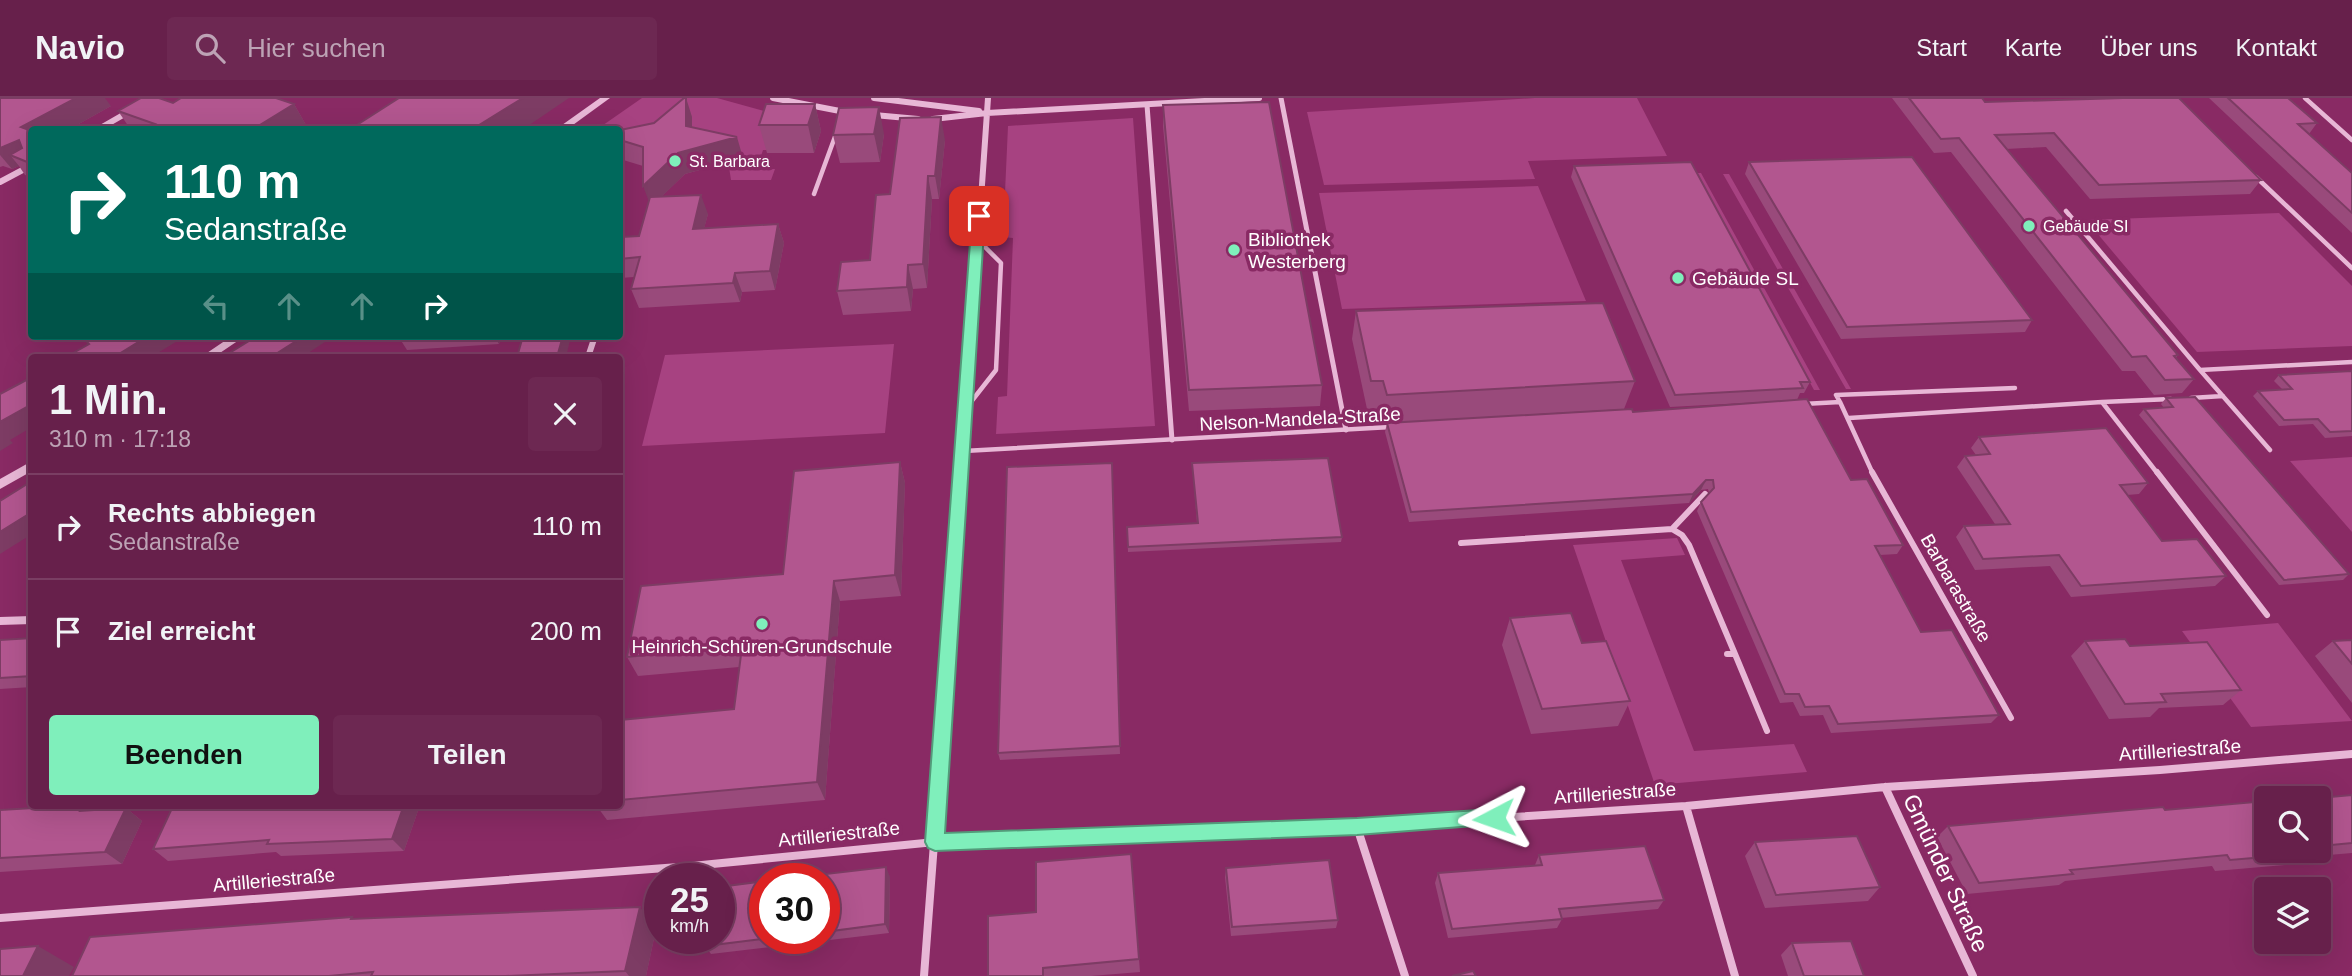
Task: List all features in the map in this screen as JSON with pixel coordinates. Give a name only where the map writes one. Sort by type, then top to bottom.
[{"type":"street","points":[[565,126],[606,98]]},
{"type":"street","points":[[773,98],[859,113]]},
{"type":"street","points":[[874,98],[987,113]]},
{"type":"street","points":[[924,976],[988,98]]},
{"type":"street","points":[[873,115],[944,120],[987,113],[1259,98]]},
{"type":"street","points":[[1281,98],[1346,430]]},
{"type":"street","points":[[104,126],[143,104]]},
{"type":"street","points":[[1147,105],[1172,440]]},
{"type":"street","points":[[0,182],[28,167]]},
{"type":"street","points":[[211,354],[234,340]]},
{"type":"street","points":[[0,485],[28,468]]},
{"type":"street","points":[[0,621],[28,620]]},
{"type":"street","name":"Artilleriestraße","points":[[0,918],[692,866],[935,842],[1357,827],[1686,806],[1885,787],[2160,770],[2352,754]]},
{"type":"street","name":"Gmünder Straße","points":[[1885,787],[1973,976]]},
{"type":"street","points":[[1686,806],[1735,976]]},
{"type":"street","points":[[1357,827],[1405,976]]},
{"type":"lane","points":[[2305,98],[2352,140]]},
{"type":"lane","points":[[842,120],[846,112]]},
{"type":"lane","points":[[814,194],[838,130]]},
{"type":"lane","points":[[2255,176],[2352,268]]},
{"type":"lane","points":[[2066,211],[2270,450]]},
{"type":"lane","points":[[967,407],[996,370],[1001,263],[977,239]]},
{"type":"lane","points":[[2200,370],[2352,362]]},
{"type":"lane","points":[[1800,404],[1840,402],[1836,395],[2015,388]]},
{"type":"lane","points":[[1849,418],[2223,396]]},
{"type":"lane","name":"Barbarastraße","points":[[1840,402],[1873,474],[2011,718]]},
{"type":"lane","points":[[2102,402],[2267,615]]},
{"type":"lane","name":"Nelson-Mandela-Straße","points":[[964,451],[1401,426]]},
{"type":"lane","points":[[1672,529],[1704,494]]},
{"type":"lane","points":[[1461,543],[1672,529],[1682,535],[1689,545],[1767,731]]},
{"type":"lane","points":[[1727,654],[1735,654]]},
{"type":"shaded area","points":[[642,98],[717,98],[775,114],[768,150],[763,150],[761,156],[751,157],[747,169],[775,169],[771,180],[731,180],[727,154],[623,159],[623,126],[602,126]]},
{"type":"shaded area","points":[[1535,98],[1637,98],[1667,156],[1528,161],[1535,179],[1324,185],[1307,112]]},
{"type":"shaded area","points":[[1133,118],[1155,426],[996,434],[998,397],[1007,396],[1013,238],[1003,237],[1008,126]]},
{"type":"shaded area","points":[[1697,173],[1701,173],[1820,390],[1814,390]]},
{"type":"shaded area","points":[[1723,174],[1729,174],[1851,389],[1846,389]]},
{"type":"shaded area","points":[[1538,186],[1586,301],[1342,309],[1319,193]]},
{"type":"shaded area","points":[[2279,213],[2352,286],[2352,346],[2197,352],[2086,220]]},
{"type":"shaded area","points":[[894,344],[885,433],[642,446],[665,355]]},
{"type":"shaded area","points":[[2352,457],[2352,532],[2290,461]]},
{"type":"shaded area","points":[[1677,538],[1685,555],[1621,560],[1694,751],[1794,744],[1807,772],[1655,785],[1573,545]]},
{"type":"shaded area","points":[[2278,623],[2352,721],[2251,727],[2182,631]]},
{"type":"building","points":[[0,98],[76,98],[21,127],[28,130],[28,162],[10,155],[22,148],[19,140],[0,148]]},
{"type":"building","points":[[141,98],[159,98],[173,103],[181,98],[276,98],[294,104],[258,126],[152,126],[155,124],[118,111]]},
{"type":"building","points":[[399,98],[523,98],[478,126],[355,126]]},
{"type":"building","points":[[686,98],[686,126],[737,137],[678,153],[643,186],[643,147],[623,141],[623,129],[654,123]]},
{"type":"building","points":[[1909,98],[1982,98],[1985,102],[2179,98],[2261,180],[2099,185],[2054,133],[1995,135],[2178,355],[2174,356],[2194,379],[2165,380],[2146,356],[2132,357],[1959,138],[1941,139]]},
{"type":"building","points":[[2228,98],[2288,98],[2317,123],[2298,124],[2352,173],[2352,213]]},
{"type":"building","points":[[1269,102],[1322,385],[1189,390],[1163,105]]},
{"type":"building","points":[[766,104],[815,104],[808,125],[759,125]]},
{"type":"building","points":[[879,107],[874,134],[833,135],[839,108]]},
{"type":"building","points":[[941,117],[935,176],[928,176],[923,264],[908,265],[907,287],[837,291],[841,262],[870,260],[876,195],[890,194],[900,118]]},
{"type":"building","points":[[1912,157],[2032,320],[1847,327],[1749,162]]},
{"type":"building","name":"Gebäude SL","points":[[1691,162],[1810,382],[1800,382],[1803,388],[1675,395],[1574,166]]},
{"type":"building","points":[[701,195],[693,229],[778,224],[770,271],[735,273],[733,283],[631,289],[640,257],[623,259],[623,237],[639,236],[650,197]]},
{"type":"building","points":[[1603,303],[1635,381],[1387,395],[1383,381],[1371,381],[1356,311]]},
{"type":"building","points":[[142,340],[119,354],[71,354],[89,344],[87,342]]},
{"type":"building","points":[[251,340],[298,340],[276,354],[228,354]]},
{"type":"building","points":[[522,340],[562,340],[558,354],[518,354]]},
{"type":"building","points":[[2352,371],[2352,431],[2330,432],[2318,419],[2284,420],[2258,391],[2292,389],[2279,375]]},
{"type":"building","points":[[28,379],[28,406],[0,422],[0,394]]},
{"type":"building","points":[[2195,397],[2349,574],[2284,580],[2144,409],[2173,407],[2166,398]]},
{"type":"building","points":[[1807,399],[1851,480],[1867,479],[1903,545],[1875,546],[1921,632],[1952,630],[1999,715],[1838,724],[1829,706],[1805,707],[1799,694],[1785,694],[1701,502],[1714,488],[1713,480],[1706,480],[1693,494],[1411,512],[1387,423],[1632,409],[1633,412]]},
{"type":"building","points":[[2106,428],[2148,483],[2120,485],[2162,541],[2197,539],[2226,576],[2081,586],[2059,555],[1983,559],[1964,526],[2010,524],[1965,456],[1990,454],[1979,437]]},
{"type":"building","points":[[1328,458],[1342,537],[1128,547],[1127,527],[1198,523],[1192,463]]},
{"type":"building","points":[[900,462],[895,575],[834,581],[817,782],[623,800],[623,720],[734,709],[742,647],[627,657],[641,586],[783,574],[794,471]]},
{"type":"building","points":[[1112,463],[1120,746],[998,753],[1007,467]]},
{"type":"building","points":[[28,484],[28,514],[0,532],[0,501]]},
{"type":"building","points":[[1571,613],[1582,643],[1606,641],[1630,701],[1542,709],[1510,618]]},
{"type":"building","points":[[28,638],[28,676],[0,678],[0,640]]},
{"type":"building","points":[[2125,639],[2130,646],[2207,642],[2241,690],[2161,694],[2166,702],[2125,704],[2085,641]]},
{"type":"building","points":[[2352,640],[2352,664],[2333,641]]},
{"type":"building","points":[[2352,795],[2352,843],[2331,845],[2331,797]]},
{"type":"building","points":[[2254,802],[2254,858],[2230,860],[2227,855],[2070,870],[2073,874],[1979,883],[1948,826],[2163,807],[2165,810]]},
{"type":"building","points":[[126,809],[105,852],[0,858],[0,810]]},
{"type":"building","points":[[172,809],[403,809],[392,839],[267,844],[269,840],[153,849]]},
{"type":"building","points":[[1857,836],[1880,887],[1776,895],[1755,842]]},
{"type":"building","points":[[1645,846],[1664,900],[1559,909],[1562,919],[1452,929],[1438,873],[1542,865],[1539,855]]},
{"type":"building","points":[[1131,854],[1139,959],[1043,968],[1043,976],[988,976],[988,916],[1036,912],[1036,862]]},
{"type":"building","points":[[1329,860],[1338,920],[1232,927],[1226,868]]},
{"type":"building","points":[[886,867],[885,924],[840,930],[840,872]]},
{"type":"building","points":[[749,883],[749,941],[735,942],[735,885]]},
{"type":"building","points":[[640,907],[625,971],[506,976],[371,976],[373,972],[329,976],[72,976],[90,937],[352,917],[351,919]]},
{"type":"building","points":[[1851,941],[1864,976],[1804,976],[1792,943]]},
{"type":"building","points":[[38,946],[23,976],[0,976],[0,949]]},
{"type":"building","points":[[1473,971],[1476,976],[1452,976]]},
{"type":"place","name":"St. Barbara","points":[[675,161]]},
{"type":"place","name":"Gebäude SI","points":[[2029,226]]},
{"type":"place","name":"Bibliothek Westerberg","points":[[1234,250]]},
{"type":"place","name":"Gebäude SL","points":[[1678,278]]},
{"type":"place","name":"Heinrich-Schüren-Grundschule","points":[[762,624]]},
{"type":"route","points":[[979,216],[935,842],[1357,827],[1494,818]]}]
